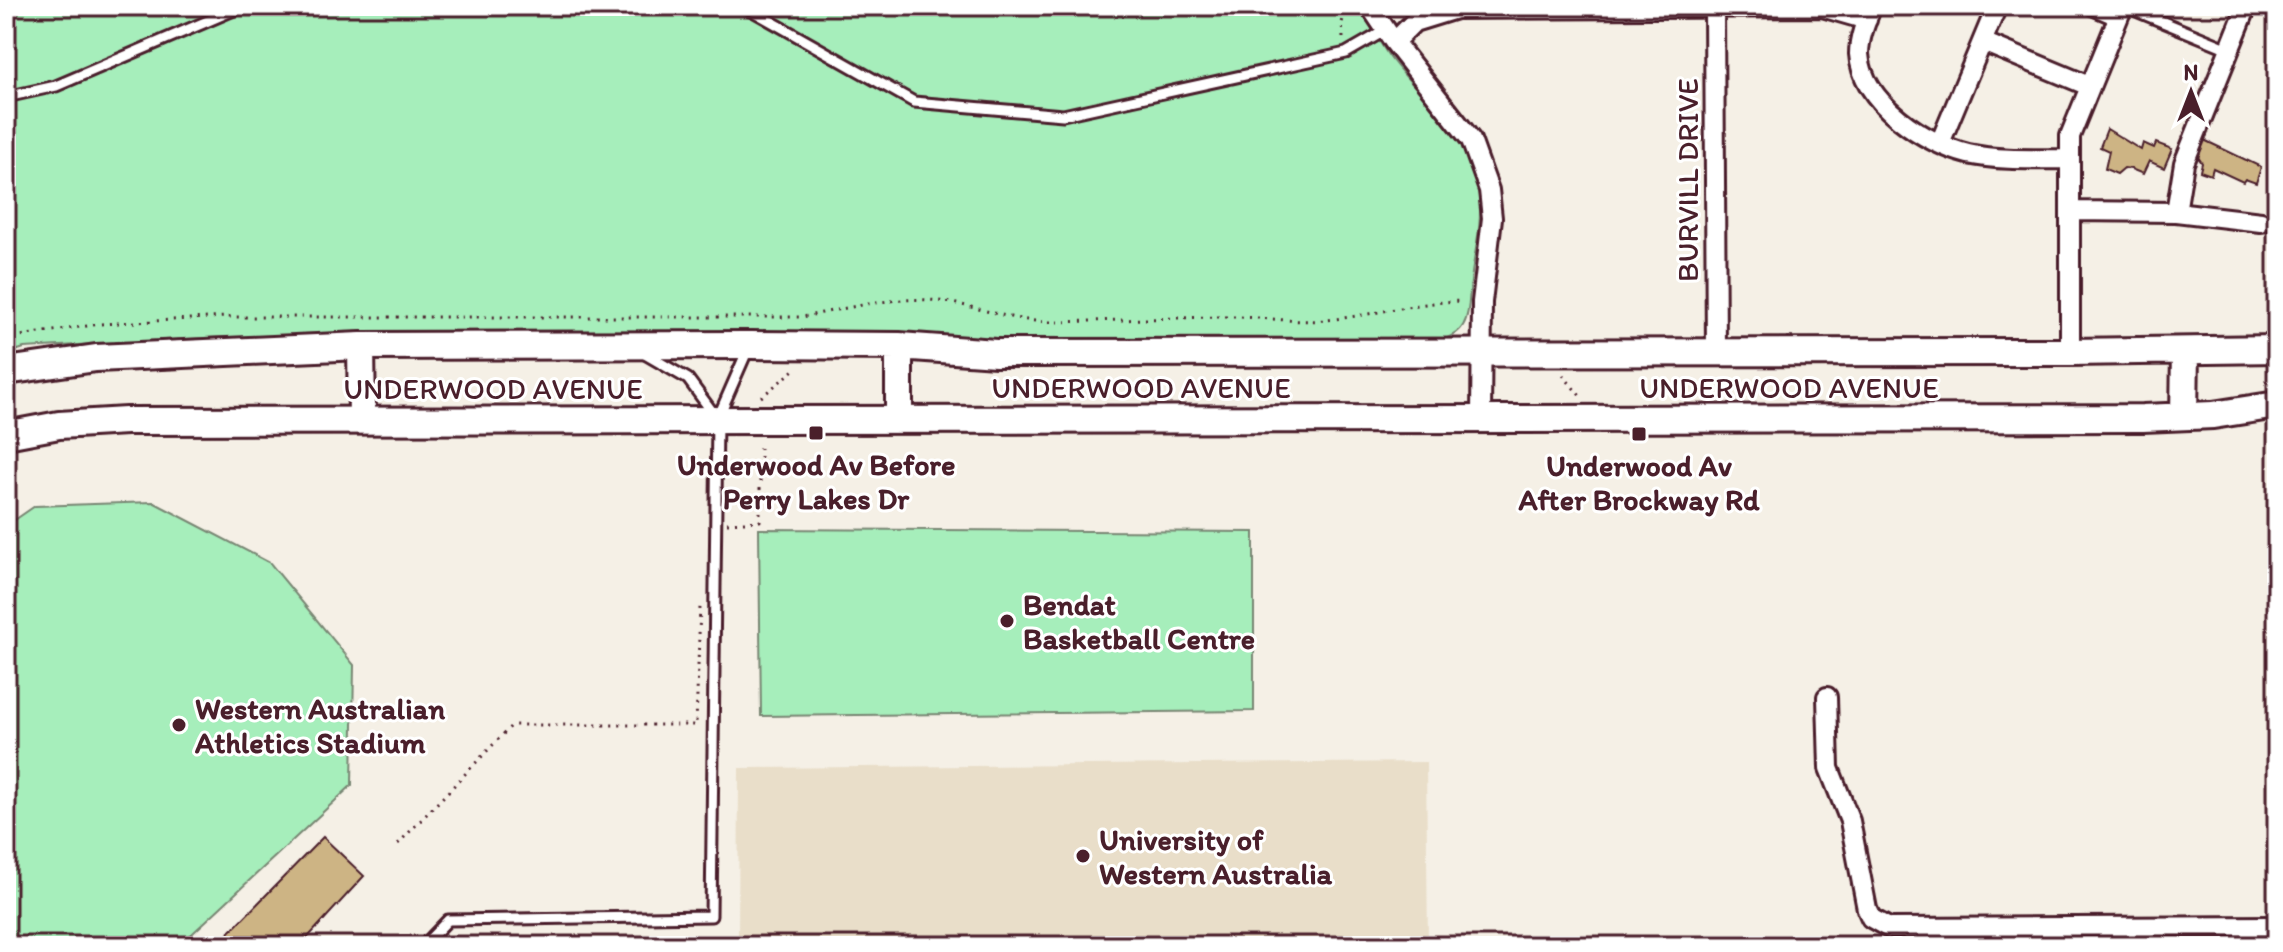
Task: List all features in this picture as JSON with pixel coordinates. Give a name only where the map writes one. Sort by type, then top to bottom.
[{"type":"main road","name":"UNDERWOOD AVENUE","points":[[6,371],[96,358],[361,346],[899,346],[996,353],[2277,349]]},
{"type":"main road","points":[[361,346],[362,420]]},
{"type":"main road","points":[[899,346],[899,419]]},
{"type":"main road","points":[[2184,416],[2185,351]]},
{"type":"main road","name":"UNDERWOOD AVENUE","points":[[6,435],[92,422],[2184,416],[2277,405]]},
{"type":"street","points":[[1370,6],[1390,36],[1454,115],[1481,164],[1492,218],[1482,302],[1481,419]]},
{"type":"street","points":[[1940,143],[1997,6]]},
{"type":"street","points":[[2070,352],[2070,136],[2122,9],[2095,6]]},
{"type":"street","points":[[2176,212],[2184,163],[2247,6]]},
{"type":"street","points":[[1390,36],[1414,22],[1456,9],[1822,7],[1869,13],[1859,53],[1875,92],[1899,117],[1940,143],[1969,154],[2068,159]]},
{"type":"street","name":"BURVILL DRIVE","points":[[1714,8],[1716,353]]},
{"type":"street","points":[[1983,42],[2089,86]]},
{"type":"street","points":[[2070,211],[2176,212],[2261,222]]},
{"type":"street","points":[[1827,697],[1829,768],[1850,821],[1867,909],[1879,925],[1889,928],[2277,926]]},
{"type":"lane","points":[[6,97],[56,86],[243,6]]},
{"type":"lane","points":[[744,6],[914,102],[1063,115],[1346,53],[1390,36]]},
{"type":"lane","points":[[2122,9],[2229,49]]},
{"type":"lane","points":[[423,946],[448,920],[711,916],[717,420],[750,345]]},
{"type":"lane","points":[[627,346],[664,362],[688,379],[717,420]]},
{"type":"path","points":[[1346,6],[1342,23],[1346,53]]},
{"type":"path","points":[[2272,197],[2277,199]]},
{"type":"path","points":[[6,338],[75,326],[213,318],[802,317],[869,303],[919,300],[947,302],[1011,320],[1049,322],[1156,317],[1322,321],[1361,316],[1406,304],[1482,302]]},
{"type":"path","points":[[1544,353],[1600,418]]},
{"type":"path","points":[[761,411],[764,392],[792,374],[798,366],[798,355]]},
{"type":"path","points":[[717,523],[760,521],[760,438]]},
{"type":"path","points":[[398,844],[512,725],[696,725],[700,601]]},
{"type":"shaded area","name":"University of Western Australia","points":[[1426,762],[1428,946],[544,946],[738,944],[739,768]]},
{"type":"green space","points":[[6,6],[1359,6],[1391,59],[1457,138],[1475,175],[1480,217],[1468,312],[1456,334],[1435,341],[1050,341],[784,332],[222,337],[24,348],[6,354]]},
{"type":"green space","name":"Western Australian Athletics Stadium","points":[[153,502],[270,563],[354,665],[352,785],[179,946],[6,946],[6,526],[35,506]]},
{"type":"green space","name":"Bendat Basketball Centre","points":[[759,529],[1254,532],[1254,711],[761,716]]},
{"type":"building","points":[[2107,129],[2141,150],[2143,143],[2154,148],[2156,143],[2172,149],[2164,168],[2149,161],[2143,174],[2124,168],[2117,174],[2105,169],[2109,151],[2100,147]]},
{"type":"building","points":[[2204,140],[2261,167],[2256,183],[2245,179],[2243,182],[2213,168],[2211,175],[2200,171],[2202,163],[2198,157]]},
{"type":"building","points":[[323,837],[364,876],[300,946],[216,946]]},
{"type":"place","name":"Underwood Av Before Perry Lakes Dr","points":[[816,433]]},
{"type":"place","name":"Underwood Av After Brockway Rd","points":[[1639,434]]},
{"type":"place","name":"Bendat Basketball Centre","points":[[1007,621]]},
{"type":"place","name":"Western Australian Athletics Stadium","points":[[179,725]]},
{"type":"place","name":"University of Western Australia","points":[[1083,856]]}]
